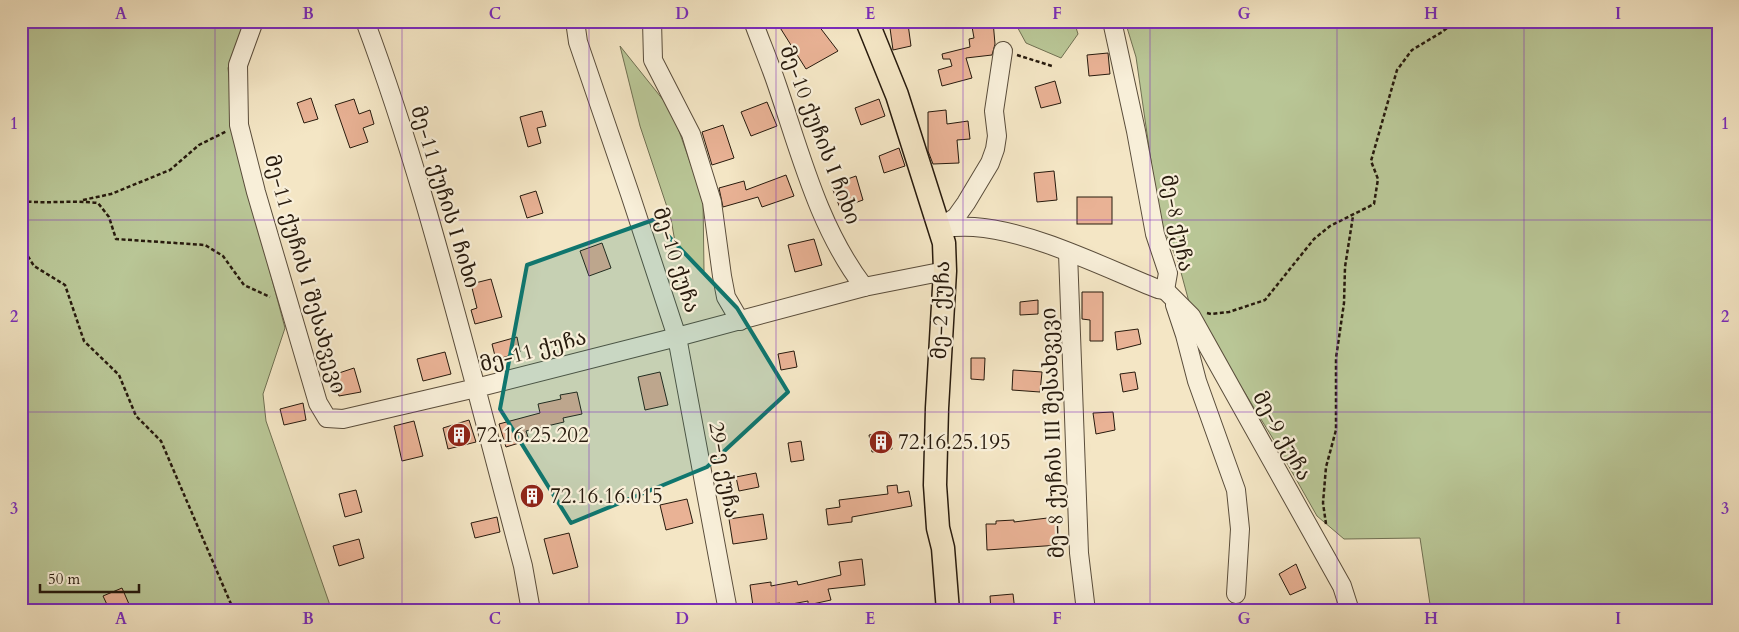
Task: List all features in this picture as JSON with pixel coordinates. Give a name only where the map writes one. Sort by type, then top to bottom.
[{"type":"main road","name":"მე-2 ქუჩა","points":[[867,21],[897,95],[944,243],[935,485],[948,611]]},
{"type":"street","name":"მე-11 ქუჩის I შესახვევი","points":[[254,21],[238,65],[239,125],[256,192],[318,403],[327,418],[343,419],[476,388]]},
{"type":"street","name":"მე-11 ქუჩის I ჩიხი","points":[[365,21],[383,69],[435,238],[476,388]]},
{"type":"street","name":"მე-10 ქუჩა","points":[[575,21],[578,42],[677,337],[864,287],[944,271]]},
{"type":"street","points":[[652,21],[653,60],[691,134],[712,202],[726,297],[740,321]]},
{"type":"street","name":"მე-10 ქუჩის I ჩიხი","points":[[753,21],[777,84],[809,181],[848,266],[864,287]]},
{"type":"street","name":"მე-8 ქუჩა","points":[[1112,21],[1136,131],[1155,234],[1168,273],[1172,297]]},
{"type":"street","points":[[940,228],[956,217],[966,203],[990,163],[995,149],[997,136],[994,111],[1003,51]]},
{"type":"street","name":"მე-8 ქუჩა","points":[[940,228],[974,227],[998,230],[1029,238],[1158,289],[1172,297]]},
{"type":"street","name":"მე-8 ქუჩის III შესახვევი","points":[[1068,253],[1079,553],[1086,611]]},
{"type":"street","points":[[1172,297],[1185,334],[1197,381],[1236,490],[1240,545],[1236,594]]},
{"type":"street","name":"მე-9 ქუჩა","points":[[1172,297],[1191,316],[1342,586],[1350,611]]},
{"type":"street","name":"მე-11 ქუჩა","points":[[531,611],[524,566],[476,388],[677,337]]},
{"type":"street","name":"29-ე ქუჩა","points":[[677,337],[728,611]]},
{"type":"path","points":[[1172,297],[1211,314],[1244,308],[1264,300],[1314,239],[1330,226],[1374,204],[1378,179],[1371,161],[1397,70],[1412,50],[1456,21]]},
{"type":"path","points":[[1003,51],[1052,66]]},
{"type":"path","points":[[79,201],[111,194],[170,170],[199,144],[239,125]]},
{"type":"path","points":[[21,202],[79,201],[98,203],[109,217],[116,239],[205,245],[223,256],[244,284],[277,300]]},
{"type":"path","points":[[1326,527],[1324,503],[1326,467],[1336,430],[1336,358],[1344,303],[1345,267],[1352,216]]},
{"type":"path","points":[[21,245],[34,266],[65,284],[84,341],[119,374],[136,416],[161,441],[234,611]]},
{"type":"highlighted area","points":[[653,220],[737,308],[788,392],[707,467],[571,523],[500,409],[527,265]]},
{"type":"green space","points":[[21,21],[246,21],[228,68],[236,145],[285,328],[263,394],[266,421],[332,611],[21,611]]},
{"type":"green space","points":[[1014,21],[1074,21],[1078,34],[1061,58],[1026,43]]},
{"type":"green space","points":[[1125,21],[1718,21],[1718,611],[1431,611],[1420,538],[1344,539],[1317,516],[1275,442],[1189,302],[1179,265],[1159,217],[1136,57]]},
{"type":"green space","points":[[620,46],[672,111],[703,199],[704,271],[675,242],[671,219],[640,126]]},
{"type":"building","points":[[785,21],[815,21],[838,51],[806,69],[779,26]]},
{"type":"building","points":[[971,21],[993,21],[995,44],[992,55],[966,58],[972,78],[942,86],[938,70],[952,66],[950,59],[943,59],[942,54],[970,47],[969,39],[974,38]]},
{"type":"building","points":[[908,24],[911,46],[893,50],[890,28]]},
{"type":"building","points":[[1108,53],[1110,74],[1089,76],[1087,55]]},
{"type":"building","points":[[1055,81],[1061,103],[1041,108],[1035,87]]},
{"type":"building","points":[[311,98],[318,119],[304,123],[297,103]]},
{"type":"building","points":[[354,99],[359,114],[370,110],[374,124],[363,128],[368,142],[350,148],[335,105]]},
{"type":"building","points":[[879,99],[885,116],[861,125],[855,108]]},
{"type":"building","points":[[767,102],[777,126],[751,136],[741,112]]},
{"type":"building","points":[[946,110],[947,124],[968,121],[970,139],[957,140],[959,163],[933,164],[928,151],[928,112]]},
{"type":"building","points":[[542,111],[546,126],[537,128],[541,143],[528,147],[520,117]]},
{"type":"building","points":[[723,125],[734,158],[712,165],[702,132]]},
{"type":"building","points":[[899,148],[905,166],[884,173],[879,156]]},
{"type":"building","points":[[1054,171],[1057,200],[1037,202],[1034,173]]},
{"type":"building","points":[[786,175],[794,196],[762,207],[758,197],[723,207],[719,188],[744,181],[746,190]]},
{"type":"building","points":[[856,176],[863,200],[840,208],[831,185]]},
{"type":"building","points":[[536,191],[543,213],[527,218],[520,196]]},
{"type":"building","points":[[1077,197],[1112,197],[1112,224],[1077,224]]},
{"type":"building","points":[[814,239],[822,265],[795,272],[788,245]]},
{"type":"building","points":[[602,243],[611,268],[589,276],[580,251]]},
{"type":"building","points":[[491,279],[502,317],[475,324],[471,310],[477,308],[471,284]]},
{"type":"building","points":[[1082,292],[1103,292],[1103,341],[1090,341],[1090,320],[1082,319]]},
{"type":"building","points":[[1038,300],[1038,314],[1020,315],[1020,302]]},
{"type":"building","points":[[1138,329],[1141,344],[1117,350],[1115,332]]},
{"type":"building","points":[[517,337],[520,352],[496,360],[492,344]]},
{"type":"building","points":[[794,351],[797,367],[781,370],[778,354]]},
{"type":"building","points":[[445,352],[451,374],[423,381],[417,359]]},
{"type":"building","points":[[971,358],[985,358],[984,380],[971,379]]},
{"type":"building","points":[[354,368],[361,392],[339,396],[333,375]]},
{"type":"building","points":[[1013,370],[1042,372],[1040,392],[1012,390]]},
{"type":"building","points":[[660,372],[668,405],[645,410],[638,377]]},
{"type":"building","points":[[1135,372],[1138,389],[1123,392],[1120,374]]},
{"type":"building","points":[[577,392],[582,414],[563,418],[564,422],[526,431],[529,440],[506,447],[499,424],[540,413],[538,404],[561,399],[560,395]]},
{"type":"building","points":[[303,403],[306,420],[284,425],[280,409]]},
{"type":"building","points":[[1113,412],[1115,430],[1096,434],[1093,413]]},
{"type":"building","name":"72.16.25.202","points":[[469,420],[476,442],[448,449],[443,428]]},
{"type":"building","points":[[414,421],[423,456],[402,461],[394,426]]},
{"type":"building","name":"72.16.25.195","points":[[889,432],[892,449],[872,452],[869,435]]},
{"type":"building","points":[[801,441],[804,460],[791,462],[788,443]]},
{"type":"building","points":[[756,473],[759,487],[739,491],[736,477]]},
{"type":"building","name":"72.16.16.015","points":[[537,485],[541,503],[527,507],[523,489]]},
{"type":"building","points":[[897,485],[898,493],[909,491],[912,506],[852,517],[852,522],[828,525],[826,509],[840,507],[839,500],[888,494],[887,486]]},
{"type":"building","points":[[356,490],[362,512],[345,517],[339,494]]},
{"type":"building","points":[[687,499],[693,523],[666,530],[660,505]]},
{"type":"building","points":[[763,514],[767,539],[733,544],[729,519]]},
{"type":"building","points":[[497,517],[500,532],[475,538],[471,523]]},
{"type":"building","points":[[1056,517],[1059,545],[987,550],[986,524],[996,524],[996,521],[1014,520],[1014,522]]},
{"type":"building","points":[[569,533],[578,567],[553,574],[544,539]]},
{"type":"building","points":[[359,539],[364,558],[339,566],[333,546]]},
{"type":"building","points":[[862,559],[865,585],[828,589],[831,600],[808,605],[808,601],[781,606],[780,603],[753,606],[750,585],[771,582],[771,586],[797,581],[798,585],[841,575],[839,562]]},
{"type":"building","points":[[1296,564],[1306,588],[1290,595],[1279,574]]},
{"type":"building","points":[[122,588],[132,611],[110,611],[103,596]]},
{"type":"building","points":[[1013,594],[1015,611],[991,611],[990,596]]},
{"type":"place","name":"72.16.25.202","points":[[459,435]]},
{"type":"place","name":"72.16.25.195","points":[[881,442]]},
{"type":"place","name":"72.16.16.015","points":[[532,496]]}]
